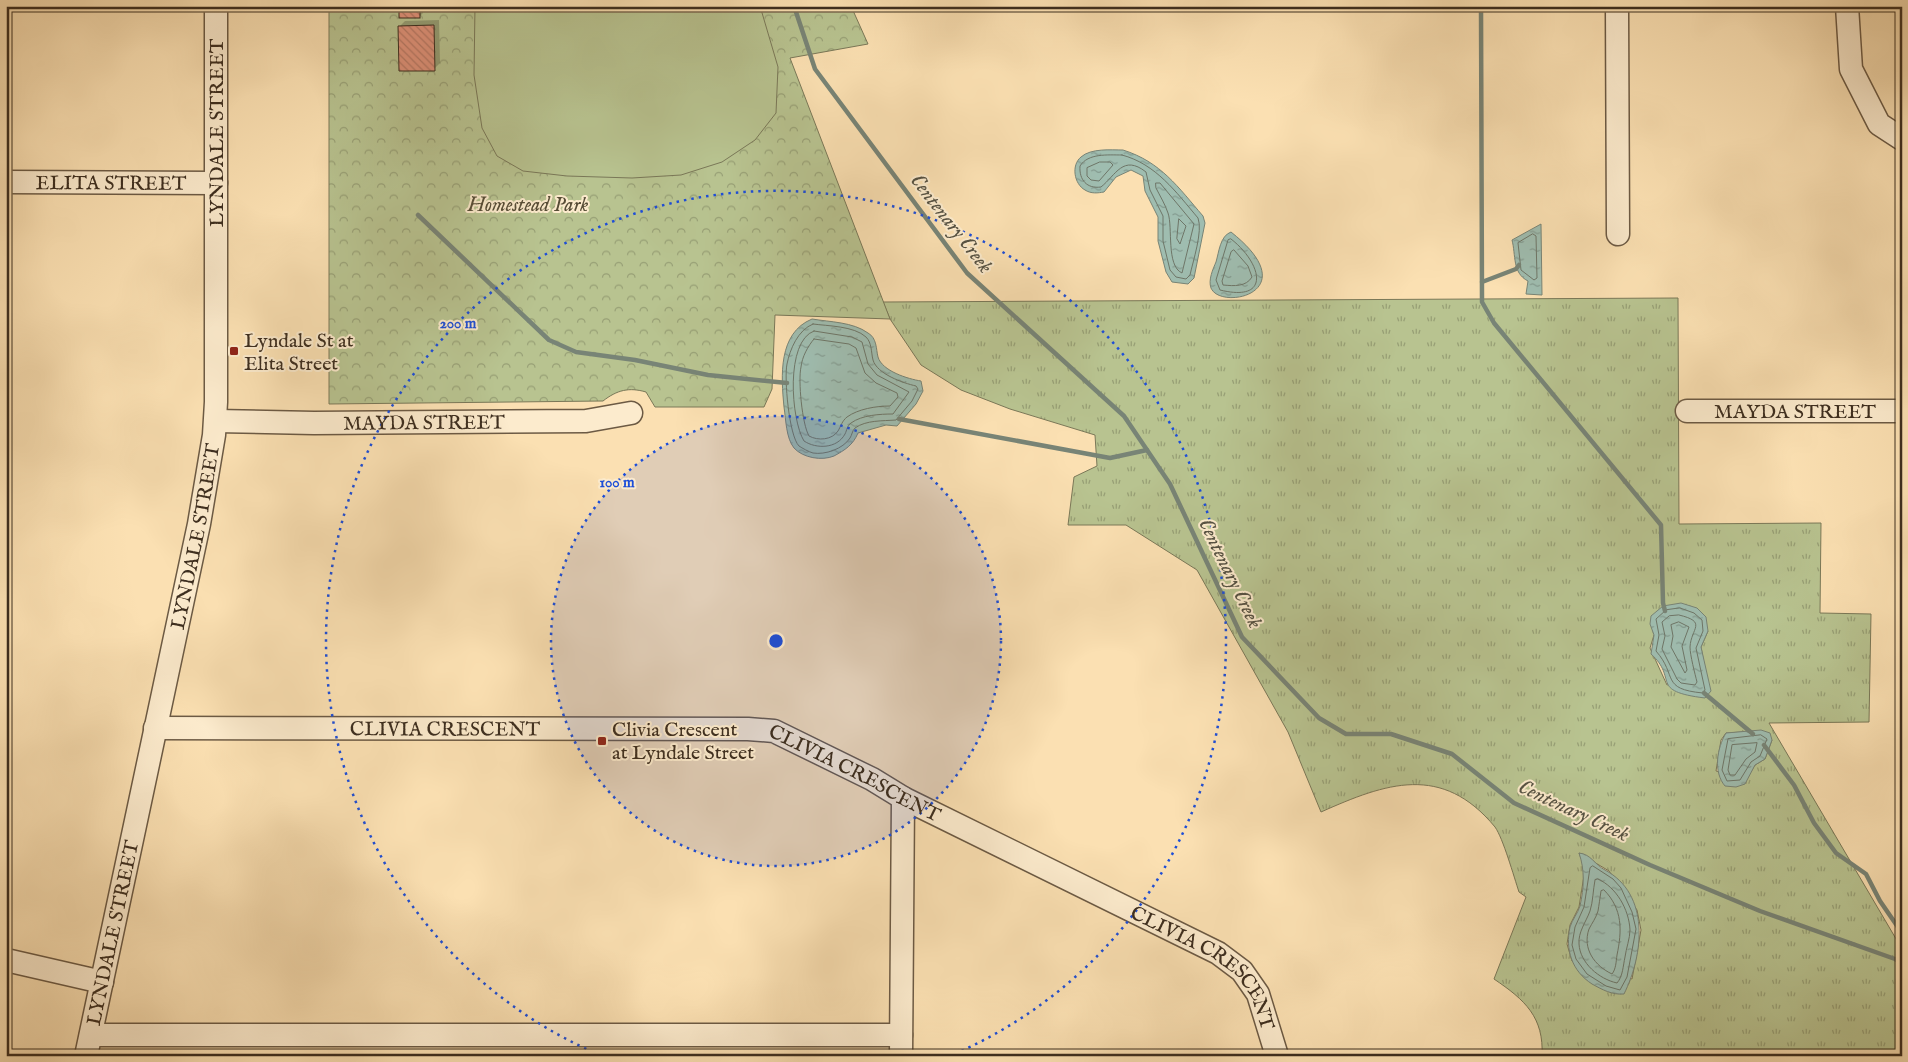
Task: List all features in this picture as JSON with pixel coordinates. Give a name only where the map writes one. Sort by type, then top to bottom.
[{"type":"street","name":"LYNDALE STREET","points":[[88,1045],[199,524],[216,421],[216,6]]},
{"type":"street","points":[[1617,6],[1618,234]]},
{"type":"street","points":[[1847,6],[1851,69],[1879,124],[1902,139]]},
{"type":"street","name":"ELITA STREET","points":[[6,182],[216,183]]},
{"type":"street","name":"MAYDA STREET","points":[[1687,411],[1902,411]]},
{"type":"street","name":"MAYDA STREET","points":[[216,421],[314,423],[586,421],[631,413]]},
{"type":"street","name":"CLIVIA CRESCENT","points":[[156,728],[748,729],[774,731],[872,779],[903,798],[1218,953],[1242,971],[1258,994],[1278,1056]]},
{"type":"street","points":[[88,1045],[901,1045],[903,798]]},
{"type":"street","points":[[6,960],[102,982]]},
{"type":"green space","name":"Homestead Park","points":[[329,6],[851,6],[868,44],[790,58],[890,319],[775,315],[772,389],[764,407],[655,407],[646,392],[634,390],[618,392],[603,401],[329,404]]},
{"type":"green space","points":[[475,6],[760,6],[778,67],[776,113],[755,140],[722,162],[681,175],[632,178],[567,176],[523,171],[497,156],[482,128],[474,75]]},
{"type":"green space","points":[[1678,298],[1679,524],[1821,523],[1820,613],[1871,614],[1869,722],[1769,723],[1902,949],[1902,1056],[1542,1056],[1540,1030],[1536,1020],[1515,994],[1494,979],[1526,897],[1519,892],[1505,848],[1495,827],[1475,807],[1455,794],[1434,786],[1412,785],[1391,787],[1368,793],[1321,812],[1288,732],[1197,570],[1126,525],[1068,525],[1074,477],[1097,466],[1095,435],[1010,409],[961,390],[921,365],[890,319],[883,302]],"holes":[[[1708,631],[1701,647],[1706,674],[1667,685],[1650,648],[1654,635]],[[1742,732],[1772,740],[1765,759],[1755,765],[1747,778],[1716,771],[1721,740],[1726,733]],[[1579,853],[1609,871],[1637,910],[1641,930],[1632,979],[1572,961],[1567,944],[1570,925],[1579,907],[1585,869]]]},
{"type":"water","points":[[1123,150],[1148,161],[1168,177],[1203,216],[1205,223],[1194,278],[1188,284],[1172,282],[1166,272],[1158,241],[1158,217],[1145,191],[1143,176],[1131,170],[1116,177],[1104,192],[1099,193],[1087,191],[1081,187],[1076,179],[1076,165],[1078,160],[1085,154],[1096,151]]},
{"type":"water","points":[[1541,224],[1542,295],[1526,294],[1528,281],[1519,273],[1515,263],[1512,240]]},
{"type":"water","points":[[1231,232],[1253,253],[1262,270],[1261,283],[1253,292],[1229,298],[1218,295],[1211,288],[1210,282],[1222,241]]},
{"type":"water","points":[[812,319],[862,329],[871,335],[875,341],[880,362],[890,370],[921,381],[923,391],[916,404],[897,426],[886,425],[858,433],[851,444],[829,458],[813,458],[802,454],[794,448],[791,444],[786,423],[782,382],[787,345],[793,334]]},
{"type":"water","points":[[1681,603],[1697,608],[1706,617],[1708,631],[1701,647],[1711,691],[1705,698],[1676,692],[1670,688],[1663,670],[1651,654],[1654,635],[1650,624],[1651,616],[1663,606]]},
{"type":"water","points":[[1761,730],[1770,733],[1772,740],[1765,759],[1755,765],[1745,784],[1736,787],[1725,786],[1719,774],[1718,760],[1720,746],[1726,733]]},
{"type":"water","points":[[1579,853],[1590,858],[1620,881],[1630,894],[1636,909],[1639,926],[1639,944],[1631,978],[1624,994],[1604,990],[1585,979],[1579,973],[1569,952],[1570,927],[1580,906],[1583,886],[1583,872]]},
{"type":"building","points":[[399,6],[420,6],[420,18],[399,18]]},
{"type":"building","points":[[434,25],[435,71],[399,71],[398,26]]},
{"type":"waterway","name":"Centenary Creek","points":[[794,6],[815,69],[967,273],[1124,416],[1170,484],[1242,637],[1319,718],[1346,734],[1391,734],[1452,754],[1514,803],[1650,865],[1760,911],[1902,963]]},
{"type":"waterway","points":[[1481,6],[1482,302],[1494,323],[1661,525],[1663,603],[1665,611]]},
{"type":"waterway","points":[[418,215],[549,340],[576,352],[635,360],[708,375],[787,383]]},
{"type":"waterway","points":[[1482,282],[1516,269],[1519,265]]},
{"type":"waterway","points":[[899,419],[1110,458],[1147,450]]},
{"type":"waterway","points":[[1704,693],[1753,734]]},
{"type":"waterway","points":[[1764,745],[1794,785],[1814,823],[1836,853],[1866,874],[1880,901],[1902,933]]},
{"type":"place","name":"Lyndale St at Elita Street","points":[[234,351]]},
{"type":"place","name":"Clivia Crescent at Lyndale Street","points":[[602,741]]}]
